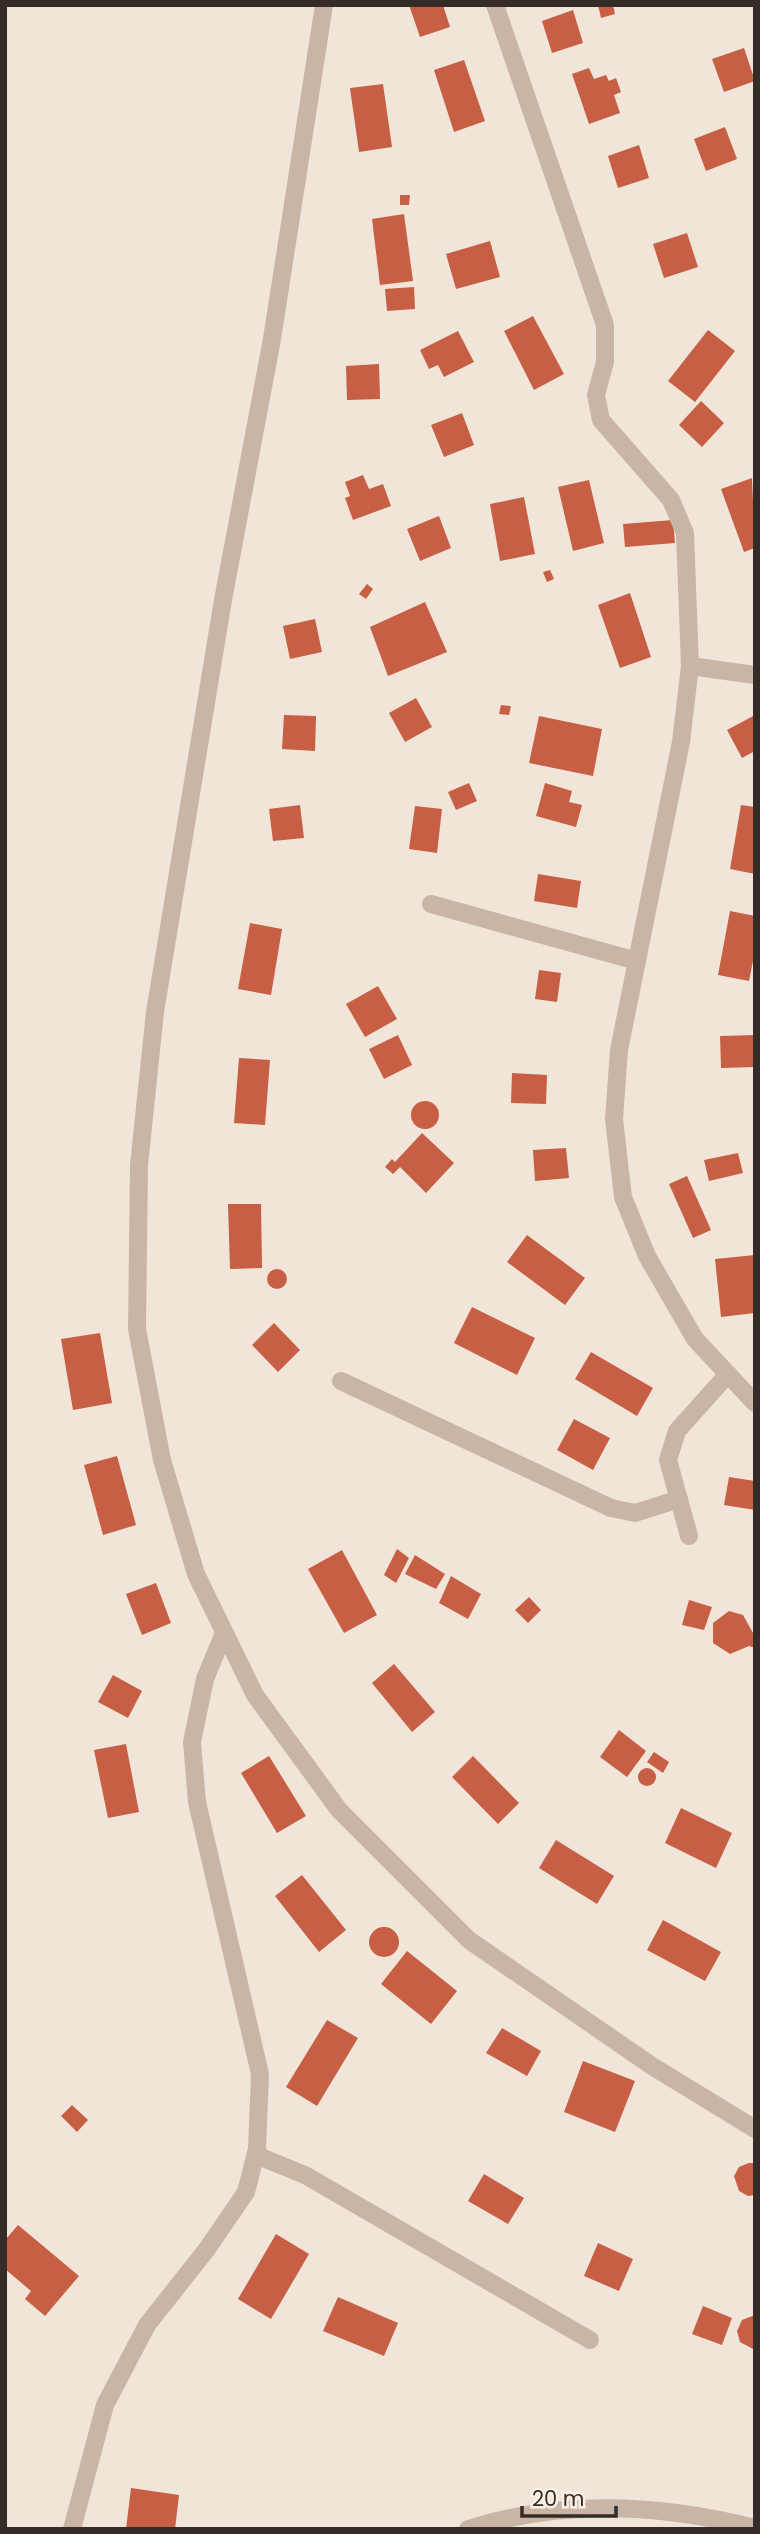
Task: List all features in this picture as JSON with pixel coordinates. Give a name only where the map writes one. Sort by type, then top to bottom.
[{"type":"street","points":[[324,5],[272,340],[223,600],[155,1012],[139,1165],[137,1329],[166,1472],[196,1574],[254,1695],[338,1810],[469,1940],[652,2066],[755,2129]]},
{"type":"street","points":[[495,5],[605,325],[605,362],[596,395],[601,420],[671,500],[685,533],[690,666],[681,742],[619,1050],[614,1119],[623,1197],[647,1256],[695,1339],[755,1404]]},
{"type":"street","points":[[690,666],[755,674]]},
{"type":"street","points":[[431,904],[637,961]]},
{"type":"street","points":[[689,1536],[668,1460],[677,1431],[728,1374]]},
{"type":"street","points":[[341,1381],[611,1508],[635,1513],[678,1499]]},
{"type":"street","points":[[72,2529],[105,2405],[147,2325],[207,2249],[246,2192],[256,2155],[260,2074],[197,1802],[192,1742],[205,1679],[224,1633]]},
{"type":"street","points":[[256,2155],[305,2175],[590,2340]]},
{"type":"street","points":[[468,2529],[506,2517],[609,2506],[705,2516],[755,2528]]},
{"type":"building","points":[[409,5],[443,5],[450,27],[420,37]]},
{"type":"building","points":[[598,5],[613,5],[615,14],[601,18]]},
{"type":"building","points":[[573,10],[583,43],[552,53],[542,21]]},
{"type":"building","points":[[744,48],[755,81],[724,92],[712,59]]},
{"type":"building","points":[[464,60],[485,121],[454,132],[434,70]]},
{"type":"building","points":[[589,68],[594,79],[606,75],[609,81],[616,78],[621,92],[614,95],[620,113],[589,124],[572,74]]},
{"type":"building","points":[[383,84],[392,147],[359,152],[350,88]]},
{"type":"building","points":[[725,127],[737,159],[706,171],[694,139]]},
{"type":"building","points":[[639,145],[649,178],[618,188],[608,156]]},
{"type":"building","points":[[400,195],[410,195],[409,205],[400,205]]},
{"type":"building","points":[[404,214],[413,281],[380,285],[372,219]]},
{"type":"building","points":[[687,233],[698,267],[664,278],[653,244]]},
{"type":"building","points":[[490,241],[500,277],[456,289],[446,254]]},
{"type":"building","points":[[414,287],[415,309],[387,311],[385,289]]},
{"type":"building","points":[[533,316],[564,374],[534,390],[504,331]]},
{"type":"building","points":[[708,330],[735,351],[695,402],[668,381]]},
{"type":"building","points":[[458,331],[474,362],[444,377],[438,365],[429,369],[420,350]]},
{"type":"building","points":[[379,364],[380,399],[347,400],[346,366]]},
{"type":"building","points":[[701,401],[724,423],[702,447],[679,425]]},
{"type":"building","points":[[462,413],[474,445],[444,457],[431,425]]},
{"type":"building","points":[[363,475],[369,489],[383,484],[391,506],[353,520],[345,498],[350,496],[345,482]]},
{"type":"building","points":[[752,478],[755,548],[744,552],[721,489]]},
{"type":"building","points":[[589,480],[604,543],[573,551],[558,487]]},
{"type":"building","points":[[524,497],[535,554],[500,561],[490,504]]},
{"type":"building","points":[[439,516],[451,548],[420,561],[407,529]]},
{"type":"building","points":[[673,520],[675,543],[625,547],[623,524]]},
{"type":"building","points":[[550,570],[554,579],[547,582],[543,572]]},
{"type":"building","points":[[367,584],[373,589],[366,599],[359,594]]},
{"type":"building","points":[[630,593],[651,657],[620,668],[598,605]]},
{"type":"building","points":[[425,602],[447,652],[388,676],[370,627]]},
{"type":"building","points":[[315,619],[322,652],[290,659],[283,626]]},
{"type":"building","points":[[416,698],[432,727],[405,742],[389,713]]},
{"type":"building","points":[[501,705],[511,706],[509,715],[499,714]]},
{"type":"building","points":[[284,715],[316,716],[315,751],[282,749]]},
{"type":"building","points":[[755,715],[755,751],[742,758],[727,730]]},
{"type":"building","points":[[539,716],[602,729],[593,776],[529,763]]},
{"type":"building","points":[[469,783],[477,801],[456,810],[448,792]]},
{"type":"building","points":[[545,783],[572,791],[569,802],[582,805],[576,827],[536,816]]},
{"type":"building","points":[[300,805],[304,838],[273,841],[269,809]]},
{"type":"building","points":[[741,805],[755,807],[755,874],[730,869]]},
{"type":"building","points":[[415,806],[442,809],[437,853],[409,849]]},
{"type":"building","points":[[538,874],[581,881],[577,908],[534,901]]},
{"type":"building","points":[[730,911],[755,916],[755,951],[749,981],[718,975]]},
{"type":"building","points":[[250,923],[282,929],[271,995],[238,989]]},
{"type":"building","points":[[539,970],[561,973],[557,1002],[535,999]]},
{"type":"building","points":[[378,986],[397,1019],[365,1037],[346,1004]]},
{"type":"building","points":[[398,1035],[412,1065],[384,1079],[369,1049]]},
{"type":"building","points":[[755,1035],[755,1067],[721,1068],[720,1036]]},
{"type":"building","points":[[239,1058],[270,1060],[265,1125],[234,1123]]},
{"type":"building","points":[[512,1073],[547,1075],[546,1104],[511,1103]]},
{"type":"building","points":[[425,1101],[435,1105],[439,1115],[435,1125],[425,1129],[415,1125],[411,1115],[415,1105]]},
{"type":"building","points":[[422,1133],[454,1163],[426,1193],[400,1167],[393,1174],[385,1167],[392,1159],[395,1162]]},
{"type":"building","points":[[566,1148],[569,1178],[535,1181],[533,1150]]},
{"type":"building","points":[[738,1153],[743,1173],[709,1181],[704,1160]]},
{"type":"building","points":[[687,1176],[711,1230],[693,1238],[669,1184]]},
{"type":"building","points":[[228,1204],[261,1204],[262,1268],[230,1269]]},
{"type":"building","points":[[527,1235],[585,1278],[565,1305],[507,1262]]},
{"type":"building","points":[[755,1255],[755,1313],[721,1317],[715,1259]]},
{"type":"building","points":[[273,1269],[281,1269],[287,1279],[281,1289],[273,1289],[267,1283],[267,1275]]},
{"type":"building","points":[[472,1307],[535,1338],[517,1375],[454,1343]]},
{"type":"building","points":[[274,1323],[300,1350],[278,1372],[252,1345]]},
{"type":"building","points":[[100,1333],[112,1403],[73,1410],[61,1339]]},
{"type":"building","points":[[591,1352],[653,1388],[637,1416],[575,1379]]},
{"type":"building","points":[[574,1419],[610,1438],[593,1470],[557,1450]]},
{"type":"building","points":[[117,1456],[136,1525],[103,1535],[84,1465]]},
{"type":"building","points":[[729,1477],[755,1481],[755,1510],[724,1505]]},
{"type":"building","points":[[397,1549],[409,1558],[396,1583],[384,1575]]},
{"type":"building","points":[[342,1550],[377,1615],[344,1633],[308,1569]]},
{"type":"building","points":[[415,1555],[445,1574],[436,1589],[405,1574]]},
{"type":"building","points":[[451,1576],[481,1594],[468,1619],[439,1603]]},
{"type":"building","points":[[156,1583],[171,1623],[142,1635],[126,1594]]},
{"type":"building","points":[[529,1597],[541,1610],[528,1623],[515,1610]]},
{"type":"building","points":[[689,1600],[712,1607],[704,1630],[682,1625]]},
{"type":"building","points":[[729,1611],[743,1615],[753,1633],[755,1628],[755,1648],[749,1646],[730,1654],[713,1643],[713,1623]]},
{"type":"building","points":[[394,1664],[435,1712],[412,1732],[372,1683]]},
{"type":"building","points":[[113,1675],[142,1691],[128,1718],[98,1702]]},
{"type":"building","points":[[619,1730],[646,1751],[627,1777],[600,1757]]},
{"type":"building","points":[[126,1744],[139,1812],[108,1818],[94,1750]]},
{"type":"building","points":[[654,1752],[669,1762],[663,1773],[647,1762]]},
{"type":"building","points":[[269,1756],[306,1816],[277,1833],[241,1773]]},
{"type":"building","points":[[473,1756],[519,1803],[498,1824],[452,1777]]},
{"type":"building","points":[[643,1768],[651,1768],[656,1777],[654,1784],[643,1786],[638,1781],[638,1773]]},
{"type":"building","points":[[681,1808],[732,1833],[716,1868],[665,1843]]},
{"type":"building","points":[[556,1840],[614,1876],[597,1904],[539,1868]]},
{"type":"building","points":[[302,1875],[346,1930],[319,1952],[275,1896]]},
{"type":"building","points":[[663,1920],[721,1952],[705,1981],[647,1950]]},
{"type":"building","points":[[384,1927],[395,1931],[399,1942],[395,1953],[384,1957],[373,1953],[369,1942],[373,1931]]},
{"type":"building","points":[[407,1951],[457,1991],[431,2024],[381,1984]]},
{"type":"building","points":[[327,2020],[358,2038],[317,2106],[286,2087]]},
{"type":"building","points":[[502,2028],[541,2051],[527,2076],[486,2053]]},
{"type":"building","points":[[583,2061],[635,2081],[615,2132],[564,2112]]},
{"type":"building","points":[[72,2105],[88,2120],[77,2132],[61,2116]]},
{"type":"building","points":[[755,2163],[755,2195],[748,2196],[739,2191],[734,2176],[739,2167]]},
{"type":"building","points":[[484,2174],[524,2198],[508,2224],[468,2201]]},
{"type":"building","points":[[18,2225],[79,2276],[45,2316],[25,2299],[31,2291],[5,2269],[5,2240]]},
{"type":"building","points":[[276,2234],[309,2254],[271,2319],[238,2299]]},
{"type":"building","points":[[598,2243],[633,2259],[619,2291],[584,2276]]},
{"type":"building","points":[[338,2297],[398,2323],[384,2356],[323,2331]]},
{"type":"building","points":[[703,2306],[732,2318],[722,2345],[692,2334]]},
{"type":"building","points":[[755,2315],[755,2350],[740,2342],[737,2331],[742,2320]]},
{"type":"building","points":[[131,2488],[179,2495],[175,2529],[126,2529]]}]
